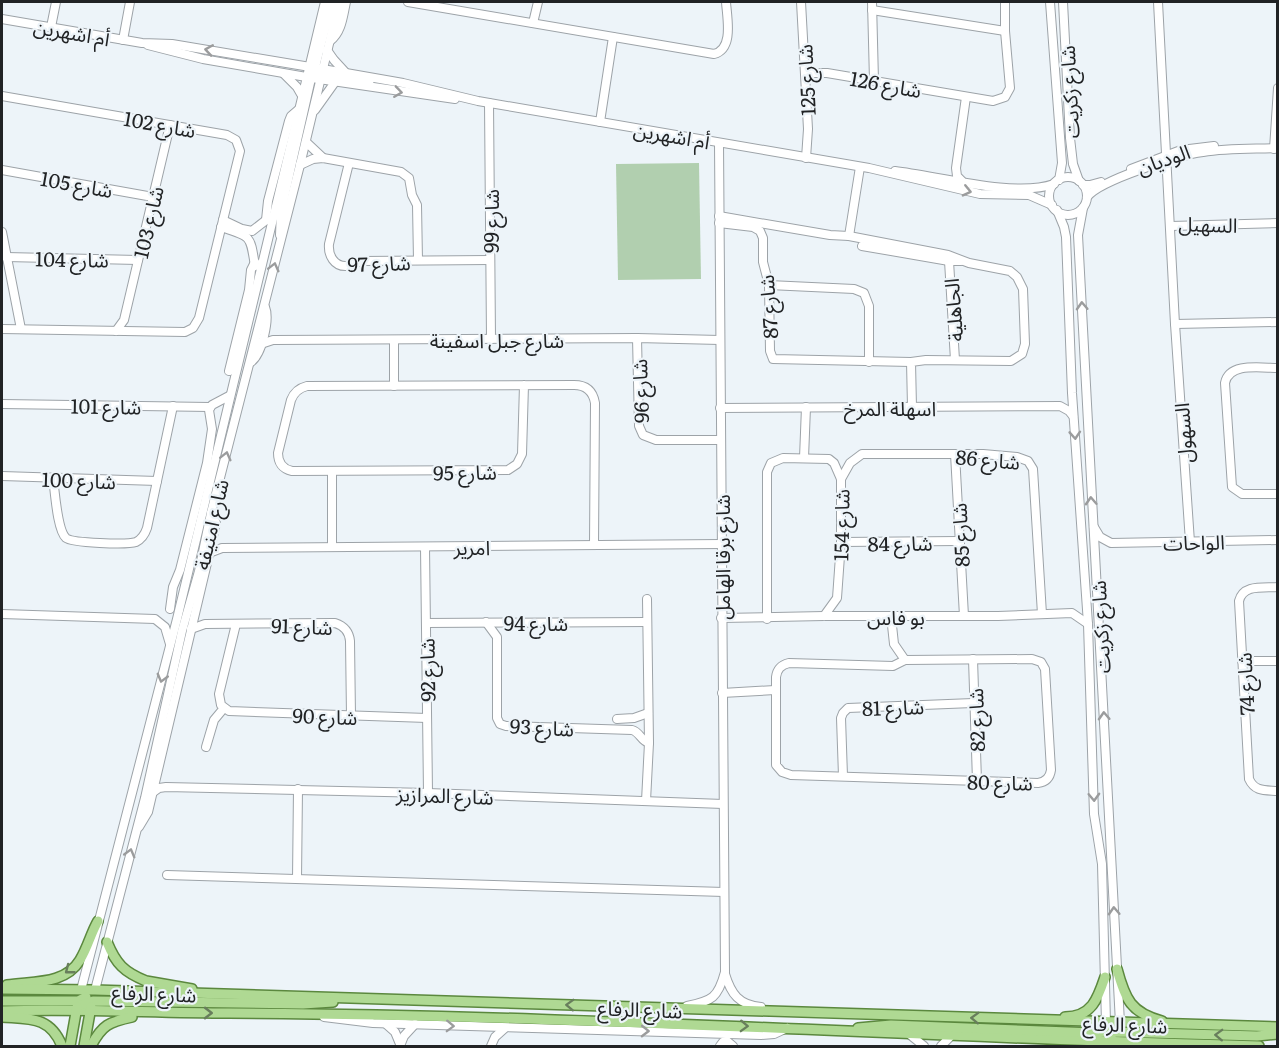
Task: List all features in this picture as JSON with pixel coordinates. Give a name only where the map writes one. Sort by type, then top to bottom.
[{"type":"main road","points":[[2,988],[49,980],[67,974],[80,960],[98,921]]},
{"type":"main road","points":[[107,942],[118,964],[143,980],[182,986],[202,993]]},
{"type":"main road","points":[[1117,969],[1125,995],[1135,1008],[1153,1018],[1176,1025]]},
{"type":"main road","points":[[1033,1020],[1076,1016],[1085,1012],[1096,1002],[1105,976]]},
{"type":"main road","name":"شارع الرفاع","points":[[2,988],[1033,1020],[1106,1038]]},
{"type":"main road","name":"شارع امنيفة","points":[[70,1047],[81,990]]},
{"type":"main road","points":[[2,1001],[78,1001],[95,990]]},
{"type":"main road","name":"شارع امنيفة","points":[[84,1047],[95,990]]},
{"type":"main road","points":[[76,1011],[84,1003],[93,1001],[303,1004],[330,1003],[357,998]]},
{"type":"main road","name":"شارع الرفاع","points":[[2,1011],[308,1014],[649,1022],[909,1034],[1120,1038],[1259,1047]]},
{"type":"main road","points":[[91,1047],[98,1032],[110,1022],[150,1013]]},
{"type":"main road","points":[[2,1017],[30,1018],[40,1022],[54,1032],[62,1047]]},
{"type":"main road","points":[[842,1031],[891,1025],[1106,1038],[1113,1044],[1120,1038]]},
{"type":"main road","name":"شارع الرفاع","points":[[1120,1038],[1176,1025],[1278,1027]]},
{"type":"main road","points":[[1106,1038],[1112,1033],[1120,1038],[1278,1034]]},
{"type":"main road","points":[[1168,1047],[1184,1043]]},
{"type":"street","points":[[51,27],[56,2]]},
{"type":"street","points":[[123,40],[130,2]]},
{"type":"street","name":"شارع امنيفة","points":[[95,990],[136,829],[155,765],[182,631],[198,576],[211,513],[306,142],[312,113],[314,73],[325,2]]},
{"type":"street","points":[[281,240],[279,226],[281,211],[332,2]]},
{"type":"street","name":"شارع امنيفة","points":[[81,990],[170,646],[301,95],[328,45],[339,2]]},
{"type":"street","points":[[346,2],[337,34],[328,45],[334,60],[346,73]]},
{"type":"street","points":[[408,2],[717,53],[727,43],[726,2]]},
{"type":"street","points":[[462,11],[464,2]]},
{"type":"street","points":[[533,23],[538,2]]},
{"type":"street","name":"شارع 125","points":[[801,2],[808,129],[806,158]]},
{"type":"street","name":"شارع 126","points":[[805,73],[821,73],[996,101],[1008,94],[1010,85],[1005,2]]},
{"type":"street","name":"شارع زكريت","points":[[1050,2],[1062,163],[1057,182]]},
{"type":"street","name":"شارع زكريت","points":[[1063,2],[1070,138],[1073,164],[1081,183]]},
{"type":"street","name":"السهيل","points":[[1158,2],[1171,226],[1278,223]]},
{"type":"street","points":[[874,81],[872,6],[1005,31]]},
{"type":"street","name":"أم اشهرين","points":[[2,19],[142,43]]},
{"type":"street","points":[[600,122],[613,37]]},
{"type":"street","points":[[142,43],[182,46],[314,73]]},
{"type":"street","points":[[142,43],[174,53],[283,73],[314,73]]},
{"type":"street","points":[[233,63],[254,62],[362,81],[378,78]]},
{"type":"street","points":[[283,73],[297,87],[301,95]]},
{"type":"street","name":"أم اشهرين","points":[[314,73],[346,73],[378,78],[489,103],[865,168],[946,178],[1015,191],[1054,207]]},
{"type":"street","name":"أم اشهرين","points":[[314,73],[335,82],[444,98],[474,100]]},
{"type":"street","points":[[312,113],[335,82]]},
{"type":"street","points":[[1276,148],[1278,88]]},
{"type":"street","name":"شارع 102","points":[[2,96],[227,135],[234,138],[240,154],[196,326],[185,332],[2,329]]},
{"type":"street","points":[[962,181],[957,176],[956,168],[966,97]]},
{"type":"street","name":"شارع 99","points":[[489,103],[491,339]]},
{"type":"street","points":[[266,220],[268,201],[289,121],[293,113],[298,110]]},
{"type":"street","name":"شارع 103","points":[[116,331],[124,320],[170,125]]},
{"type":"street","points":[[306,142],[322,158]]},
{"type":"street","name":"شارع برقا الهامل","points":[[673,1009],[704,1003],[713,998],[720,989],[725,972],[719,142]]},
{"type":"street","name":"الوديان","points":[[1081,183],[1097,183],[1167,158],[1196,153],[1276,148]]},
{"type":"street","points":[[300,165],[308,160],[322,158],[401,172],[409,178],[412,195],[417,204],[418,260]]},
{"type":"street","name":"الوديان","points":[[1087,197],[1098,187],[1167,158]]},
{"type":"street","name":"شارع 97","points":[[349,163],[328,249],[331,258],[339,264],[346,266],[362,261],[490,260]]},
{"type":"street","points":[[849,236],[865,168]]},
{"type":"street","name":"أم اشهرين","points":[[865,168],[980,194],[1043,187],[1057,182]]},
{"type":"street","points":[[946,178],[956,168]]},
{"type":"street","name":"شارع 105","points":[[2,170],[153,197]]},
{"type":"street","points":[[1067,178],[1081,183],[1087,197],[1083,208],[1070,214],[1054,207],[1050,194],[1057,182],[1067,178]]},
{"type":"street","name":"شارع زكريت","points":[[1054,207],[1064,227],[1066,237],[1073,416],[1087,599],[1094,814],[1102,864],[1106,1038]]},
{"type":"street","name":"شارع زكريت","points":[[1083,208],[1078,235],[1120,1038]]},
{"type":"street","points":[[222,224],[252,231],[273,214]]},
{"type":"street","name":"شارع 87","points":[[719,219],[849,236],[948,255],[963,261],[1006,270],[1020,280],[1023,289],[1025,344],[1020,356],[1011,361],[869,362],[773,359],[770,351],[769,285],[764,267],[763,238],[760,231],[753,227],[719,219]]},
{"type":"street","points":[[222,224],[246,236],[253,247],[258,276]]},
{"type":"street","name":"السهول","points":[[1171,226],[1175,324],[1190,542]]},
{"type":"street","points":[[2,232],[21,329]]},
{"type":"street","name":"شارع 87","points":[[862,246],[949,261],[963,261]]},
{"type":"street","name":"شارع 104","points":[[6,257],[138,260]]},
{"type":"street","name":"الجاهلية","points":[[949,261],[955,360]]},
{"type":"street","points":[[229,371],[249,291],[251,270],[255,262]]},
{"type":"street","points":[[769,285],[861,291],[869,302],[869,362]]},
{"type":"street","points":[[250,363],[256,357],[261,344],[268,316],[264,305]]},
{"type":"street","points":[[124,320],[132,331]]},
{"type":"street","points":[[1175,324],[1278,322]]},
{"type":"street","points":[[264,332],[273,340]]},
{"type":"street","name":"شارع جبل اسفينة","points":[[261,344],[273,340],[637,338],[720,340]]},
{"type":"street","name":"شارع 96","points":[[637,338],[639,426],[643,435],[656,440],[720,440]]},
{"type":"street","points":[[394,340],[394,386]]},
{"type":"street","points":[[911,362],[912,407]]},
{"type":"street","points":[[1278,368],[1234,369],[1226,376],[1225,383],[1232,487],[1242,494],[1278,494]]},
{"type":"street","name":"شارع 95","points":[[524,385],[522,454],[517,464],[508,470],[292,471],[285,469],[280,463],[278,453],[291,400],[294,393],[307,386],[394,386],[524,385],[578,385],[588,389],[595,403],[594,545]]},
{"type":"street","points":[[1072,393],[1060,406],[1073,416]]},
{"type":"street","points":[[170,609],[173,587],[180,570],[206,466],[212,425],[210,407],[230,396]]},
{"type":"street","name":"شارع 101","points":[[2,404],[210,407]]},
{"type":"street","points":[[53,478],[61,529],[66,538],[76,541],[131,543],[140,539],[146,532],[173,406]]},
{"type":"street","name":"اسهلة المرخ","points":[[720,408],[1060,406]]},
{"type":"street","points":[[767,619],[767,468],[780,458],[804,458],[806,407]]},
{"type":"street","points":[[211,435],[215,453]]},
{"type":"street","name":"شارع 86","points":[[841,479],[850,463],[862,454],[955,454],[1022,458],[1031,464],[1042,614]]},
{"type":"street","name":"شارع 85","points":[[955,454],[964,615]]},
{"type":"street","name":"شارع 154","points":[[804,458],[825,458],[834,463],[841,479],[841,542],[837,598],[824,616]]},
{"type":"street","points":[[332,471],[332,547]]},
{"type":"street","name":"شارع 100","points":[[2,476],[158,481]]},
{"type":"street","points":[[136,829],[145,818],[152,793],[155,765],[194,618],[216,523],[211,513]]},
{"type":"street","points":[[1093,525],[1100,537],[1111,543],[1100,550],[1095,561]]},
{"type":"street","points":[[212,540],[215,545],[222,548]]},
{"type":"street","name":"الواحات","points":[[1111,543],[1278,540]]},
{"type":"street","name":"شارع 84","points":[[841,542],[959,541]]},
{"type":"street","name":"امرير","points":[[209,553],[222,548],[722,544]]},
{"type":"street","name":"شارع 92","points":[[425,547],[428,793]]},
{"type":"street","points":[[198,576],[207,563]]},
{"type":"street","name":"شارع 74","points":[[1278,587],[1248,589],[1241,595],[1239,601],[1249,779],[1259,790],[1278,791]]},
{"type":"street","points":[[2,614],[155,619],[170,609],[182,592]]},
{"type":"street","points":[[646,801],[649,743],[647,599]]},
{"type":"street","points":[[1087,599],[1072,613],[1088,624]]},
{"type":"street","name":"بو فاس","points":[[721,618],[1072,613]]},
{"type":"street","points":[[891,616],[894,644],[905,660]]},
{"type":"street","name":"شارع 91","points":[[194,618],[205,624]]},
{"type":"street","points":[[155,619],[165,627],[170,646]]},
{"type":"street","name":"شارع 93","points":[[486,622],[497,638],[497,718],[500,724],[632,730],[649,743]]},
{"type":"street","name":"شارع 94","points":[[426,623],[647,622]]},
{"type":"street","name":"شارع 91","points":[[191,628],[205,624],[335,624],[345,628],[349,633],[350,641],[351,716]]},
{"type":"street","points":[[206,747],[214,720],[224,708],[219,694],[236,624]]},
{"type":"street","name":"شارع 80","points":[[973,659],[1032,659],[1043,664],[1051,770],[1046,780],[1038,783],[791,775],[779,770],[775,760],[777,671],[786,664],[894,666],[905,660],[973,659]]},
{"type":"street","name":"شارع 82","points":[[973,659],[977,781]]},
{"type":"street","points":[[1242,661],[1278,660]]},
{"type":"street","points":[[722,693],[776,690]]},
{"type":"street","name":"شارع 81","points":[[843,776],[841,718],[848,708],[973,703]]},
{"type":"street","name":"شارع 90","points":[[224,708],[234,713],[427,718]]},
{"type":"street","points":[[617,719],[634,718],[648,713]]},
{"type":"street","points":[[155,778],[166,787]]},
{"type":"street","name":"شارع المرازيز","points":[[152,793],[159,788],[166,787],[298,789],[723,804]]},
{"type":"street","points":[[297,879],[298,789]]},
{"type":"street","points":[[166,875],[724,891]]},
{"type":"street","name":"شارع برقا الهامل","points":[[725,972],[732,993],[743,1003],[794,1012]]},
{"type":"street","name":"شارع الرفاع","points":[[308,1014],[347,1021],[386,1024],[748,1035],[768,1035],[789,1027]]},
{"type":"street","points":[[386,1024],[395,1032],[400,1045]]},
{"type":"street","points":[[400,1045],[406,1032],[415,1024]]},
{"type":"street","points":[[478,1027],[486,1035],[491,1046]]},
{"type":"street","points":[[491,1046],[495,1037],[505,1028]]},
{"type":"street","points":[[705,1033],[718,1047],[727,1041],[733,1047]]},
{"type":"street","points":[[909,1034],[924,1047]]},
{"type":"street","points":[[738,1047],[748,1035]]},
{"type":"street","points":[[941,1047],[952,1035]]},
{"type":"green space","points":[[699,163],[701,279],[618,280],[616,164]]}]
